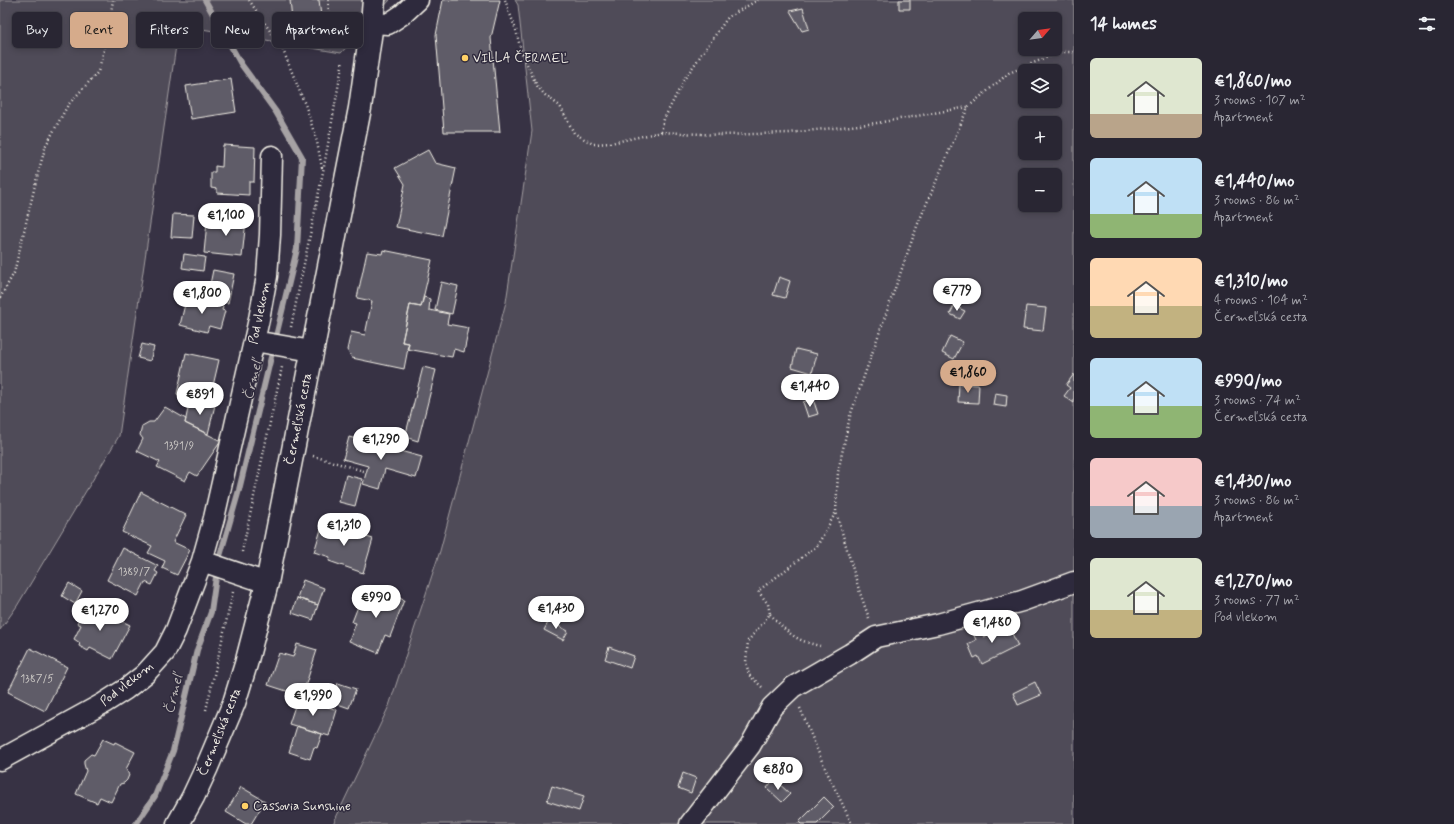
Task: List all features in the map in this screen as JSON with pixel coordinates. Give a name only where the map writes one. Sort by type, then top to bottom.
[{"type":"main road","name":"Čermeľská cesta","points":[[178,824],[207,767],[234,703],[246,664],[267,583],[360,108],[374,0]]},
{"type":"street","points":[[372,23],[388,24],[403,14],[418,0]]},
{"type":"street","name":"Pod vlekom","points":[[0,760],[104,703],[145,674],[165,652],[208,563],[224,475],[272,344],[267,276],[270,235],[272,156]]},
{"type":"street","points":[[272,344],[312,351]]},
{"type":"street","points":[[208,563],[267,583]]},
{"type":"street","points":[[690,824],[750,746],[772,707],[789,690],[876,637],[938,624],[1022,601],[1074,582]]},
{"type":"path","points":[[0,298],[14,273],[46,145],[68,104],[98,72],[107,39],[113,0]]},
{"type":"path","points":[[249,0],[283,50],[306,107],[317,142],[323,172]]},
{"type":"path","points":[[328,0],[329,12]]},
{"type":"path","points":[[505,0],[516,30],[521,51],[537,86],[560,106],[574,132],[593,144],[611,144],[661,132],[721,134],[789,133],[877,122],[968,107]]},
{"type":"path","points":[[661,132],[664,119],[685,78],[728,17],[758,0]]},
{"type":"path","points":[[876,637],[860,593],[836,512],[838,472],[850,416],[917,226],[968,107],[1009,73],[1060,52],[1074,52]]},
{"type":"path","points":[[204,716],[253,498],[272,344],[299,292],[323,172],[342,63],[345,57]]},
{"type":"path","points":[[312,456],[367,472]]},
{"type":"path","points":[[836,512],[817,546],[758,591],[768,604],[770,614],[785,631],[803,642],[850,654]]},
{"type":"path","points":[[770,614],[748,641],[746,662],[749,675],[761,686],[789,690],[803,715],[824,766],[852,824]]},
{"type":"shaded area","points":[[0,0],[390,0],[363,29],[363,12],[272,12],[272,41],[264,40],[264,12],[211,12],[211,31],[203,29],[203,12],[136,12],[136,48],[176,48],[119,436],[17,606],[0,630]]},
{"type":"shaded area","points":[[515,0],[1074,0],[1074,824],[333,824],[389,706],[440,551],[506,302],[532,131],[518,5]]},
{"type":"shaded area","points":[[312,48],[346,48],[341,53]]},
{"type":"building","points":[[290,0],[319,0],[320,12],[291,12]]},
{"type":"building","name":"VILLA ČERMEĽ","points":[[443,0],[500,0],[491,38],[500,132],[444,132],[436,35]]},
{"type":"building","points":[[899,0],[910,0],[910,9],[899,9]]},
{"type":"building","points":[[803,8],[809,29],[802,31],[790,11]]},
{"type":"building","points":[[231,79],[236,112],[191,119],[186,86]]},
{"type":"building","points":[[223,145],[255,147],[254,182],[249,182],[249,195],[217,193],[217,189],[211,188],[211,172],[215,172],[215,166],[222,167]]},
{"type":"building","points":[[428,150],[435,163],[456,168],[442,236],[396,227],[405,184],[395,168]]},
{"type":"building","points":[[173,214],[194,215],[192,238],[171,237]]},
{"type":"building","points":[[221,217],[246,220],[242,257],[204,253],[207,222],[220,223]]},
{"type":"building","points":[[383,250],[432,260],[421,307],[410,305],[402,342],[409,343],[404,369],[352,358],[347,350],[351,332],[365,335],[372,301],[357,298],[367,252],[382,254]]},
{"type":"building","points":[[184,254],[205,257],[203,271],[182,268]]},
{"type":"building","points":[[213,270],[234,274],[228,303],[207,299]]},
{"type":"building","points":[[779,277],[790,281],[785,298],[773,295]]},
{"type":"building","points":[[958,280],[979,288],[973,303],[952,296]]},
{"type":"building","points":[[441,282],[458,286],[452,314],[435,310]]},
{"type":"building","points":[[187,296],[223,306],[222,310],[225,311],[220,329],[209,326],[207,332],[180,325]]},
{"type":"building","points":[[424,297],[430,299],[429,310],[449,314],[447,324],[469,328],[464,352],[454,349],[452,357],[407,349],[409,343],[402,342],[410,305],[421,307]]},
{"type":"building","points":[[954,306],[965,311],[960,319],[950,314]]},
{"type":"building","points":[[1026,306],[1046,308],[1043,331],[1023,329]]},
{"type":"building","points":[[950,336],[963,342],[954,359],[942,353]]},
{"type":"building","points":[[142,344],[154,347],[150,361],[138,358]]},
{"type":"building","points":[[796,349],[817,354],[812,373],[792,367]]},
{"type":"building","points":[[186,353],[219,360],[212,390],[195,387],[193,398],[177,394]]},
{"type":"building","points":[[423,367],[436,370],[418,441],[405,437]]},
{"type":"building","points":[[1074,374],[1074,403],[1064,396],[1070,388],[1066,385]]},
{"type":"building","points":[[959,384],[979,385],[978,403],[958,402]]},
{"type":"building","points":[[995,393],[1007,395],[1006,407],[993,405]]},
{"type":"building","points":[[813,399],[818,414],[808,417],[803,402]]},
{"type":"building","points":[[196,401],[215,405],[208,434],[185,423],[189,404],[195,405]]},
{"type":"building","points":[[165,407],[186,419],[185,423],[221,441],[197,476],[190,472],[185,481],[157,467],[160,462],[137,451],[143,439],[140,435],[142,426],[149,422],[154,422]]},
{"type":"building","points":[[349,437],[422,457],[416,478],[385,469],[380,489],[363,484],[368,466],[343,459]]},
{"type":"building","points":[[346,475],[362,479],[355,506],[339,502]]},
{"type":"building","points":[[141,492],[186,515],[173,542],[190,550],[177,575],[162,568],[165,561],[148,553],[152,546],[122,532]]},
{"type":"building","points":[[323,523],[373,539],[363,573],[329,561],[330,557],[314,552]]},
{"type":"building","points":[[123,548],[158,566],[155,571],[158,573],[152,585],[145,582],[138,596],[107,580]]},
{"type":"building","points":[[303,580],[324,588],[318,605],[297,598]]},
{"type":"building","points":[[69,583],[82,591],[75,604],[62,596]]},
{"type":"building","points":[[370,586],[404,600],[390,637],[385,635],[378,653],[349,641],[356,623],[352,622],[359,604],[363,605]]},
{"type":"building","points":[[297,598],[318,605],[313,620],[292,613]]},
{"type":"building","points":[[87,604],[130,625],[112,659],[90,648],[88,651],[79,646],[80,643],[74,639],[81,625],[77,623]]},
{"type":"building","points":[[549,621],[568,631],[563,640],[544,630]]},
{"type":"building","points":[[1008,625],[1018,646],[982,664],[978,656],[974,658],[968,644],[976,640],[973,633],[980,629],[984,637]]},
{"type":"building","points":[[297,644],[317,650],[302,696],[268,685],[279,653],[293,657]]},
{"type":"building","points":[[609,647],[634,656],[630,668],[605,659]]},
{"type":"building","points":[[30,648],[67,667],[45,711],[8,692]]},
{"type":"building","points":[[1035,682],[1041,695],[1018,705],[1013,693]]},
{"type":"building","points":[[338,683],[356,689],[349,708],[332,702]]},
{"type":"building","points":[[298,697],[337,710],[329,736],[289,724]]},
{"type":"building","points":[[297,726],[322,734],[317,748],[314,747],[310,759],[289,752]]},
{"type":"building","points":[[103,739],[114,744],[115,742],[135,752],[126,769],[129,775],[127,780],[120,784],[111,802],[100,797],[97,803],[76,794],[86,771],[84,760],[91,754],[94,755]]},
{"type":"building","points":[[683,773],[696,778],[691,793],[678,788]]},
{"type":"building","points":[[774,779],[790,794],[782,802],[767,788]]},
{"type":"building","points":[[552,786],[584,796],[579,811],[547,801]]},
{"type":"building","name":"Cassovia Sunshine","points":[[241,787],[265,801],[251,824],[246,824],[226,812]]},
{"type":"building","points":[[824,797],[834,807],[817,824],[801,824],[799,822]]},
{"type":"waterway","name":"Črmeľ","points":[[136,824],[155,796],[173,751],[197,650],[211,612],[218,563],[239,490],[297,249],[302,157],[276,112],[241,64],[205,0]]},
{"type":"place","name":"VILLA ČERMEĽ","points":[[465,58]]},
{"type":"place","name":"Cassovia Sunshine","points":[[245,806]]}]
